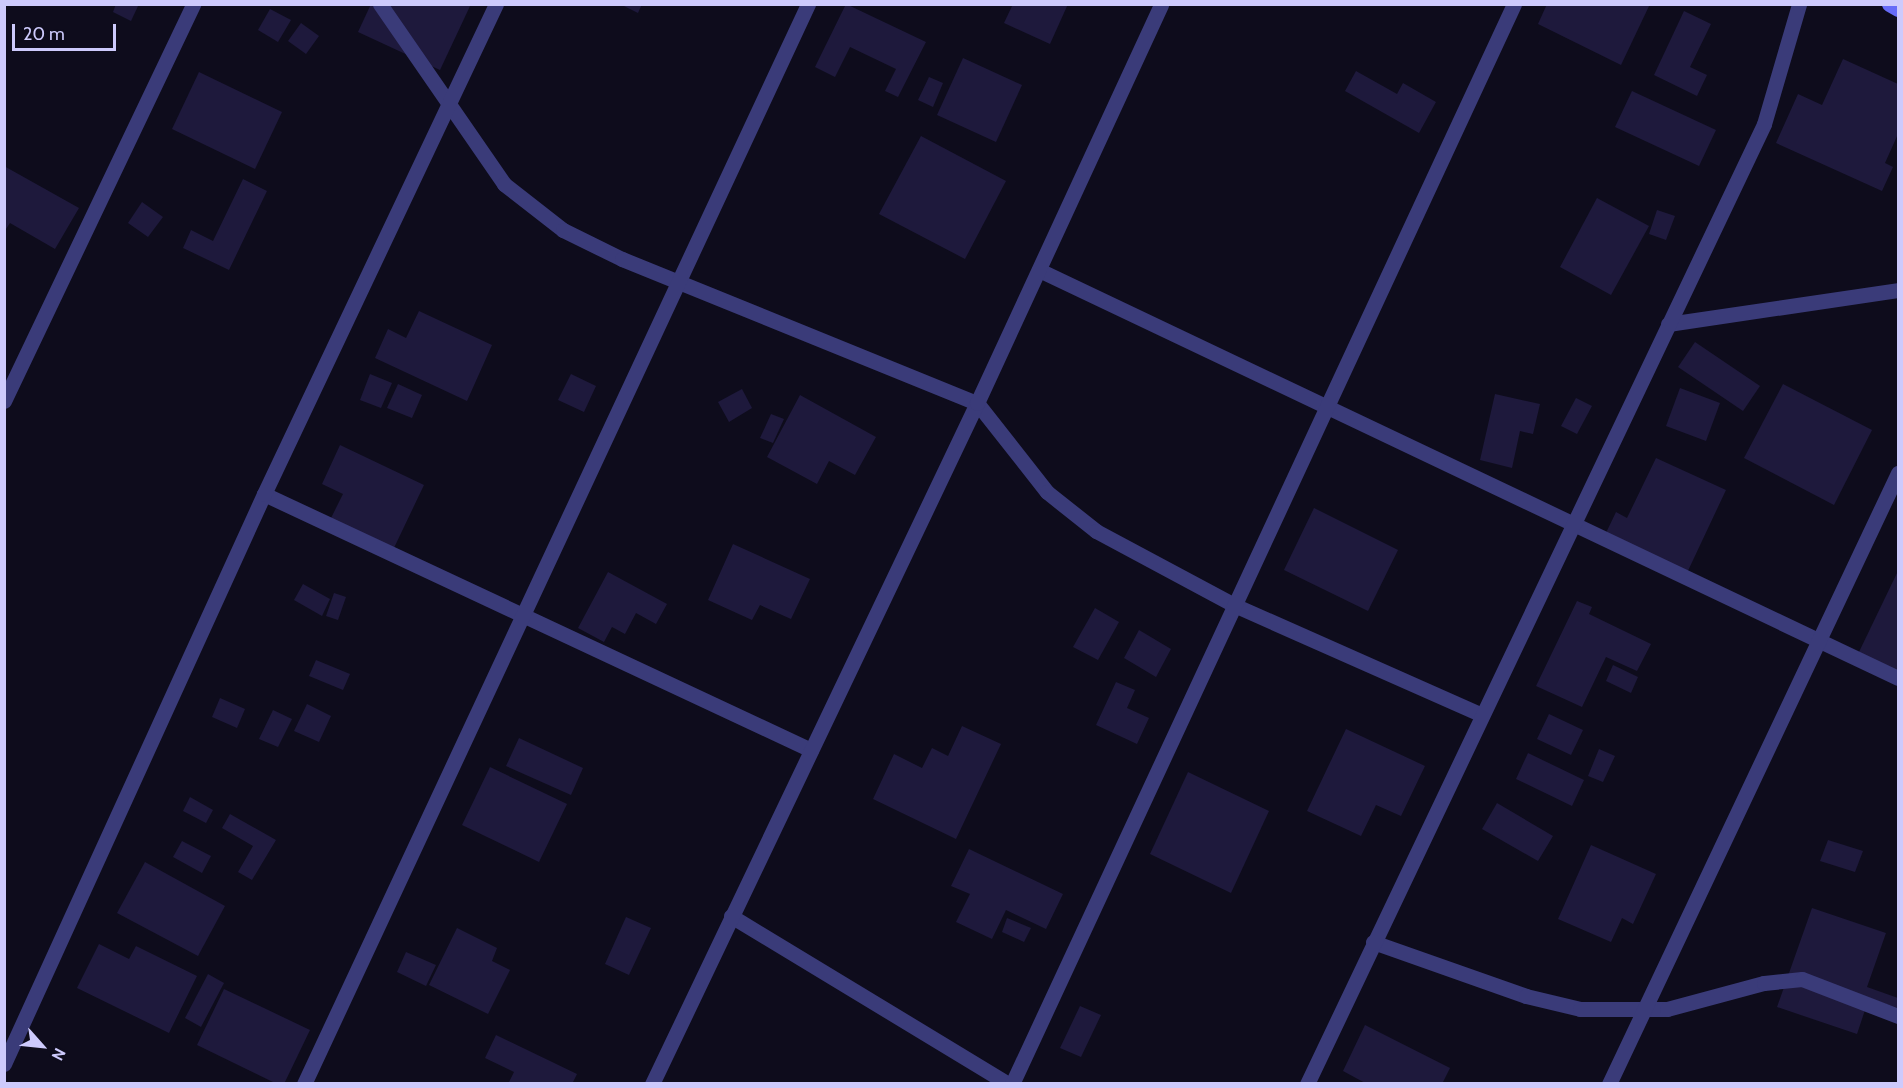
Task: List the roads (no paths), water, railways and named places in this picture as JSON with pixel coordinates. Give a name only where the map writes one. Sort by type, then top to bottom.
[{"type":"street","points":[[4,401],[193,4]]},
{"type":"street","points":[[380,4],[504,184],[563,231],[678,281],[977,403],[1047,492],[1087,524],[1234,605],[1480,714]]},
{"type":"street","points":[[4,1064],[264,494],[496,4]]},
{"type":"street","points":[[304,1083],[808,4]]},
{"type":"street","points":[[652,1083],[977,403],[1161,4]]},
{"type":"street","points":[[731,916],[1010,1083],[1514,4]]},
{"type":"street","points":[[1307,1083],[1480,714],[1764,124],[1799,4]]},
{"type":"street","points":[[1889,4],[1899,9]]},
{"type":"street","points":[[1039,270],[1326,409],[1899,678]]},
{"type":"street","points":[[1668,324],[1899,290]]},
{"type":"street","points":[[1609,1083],[1899,473]]},
{"type":"street","points":[[264,494],[811,750]]},
{"type":"street","points":[[1373,942],[1526,996],[1580,1009],[1667,1009],[1764,983],[1802,979],[1899,1016]]}]
